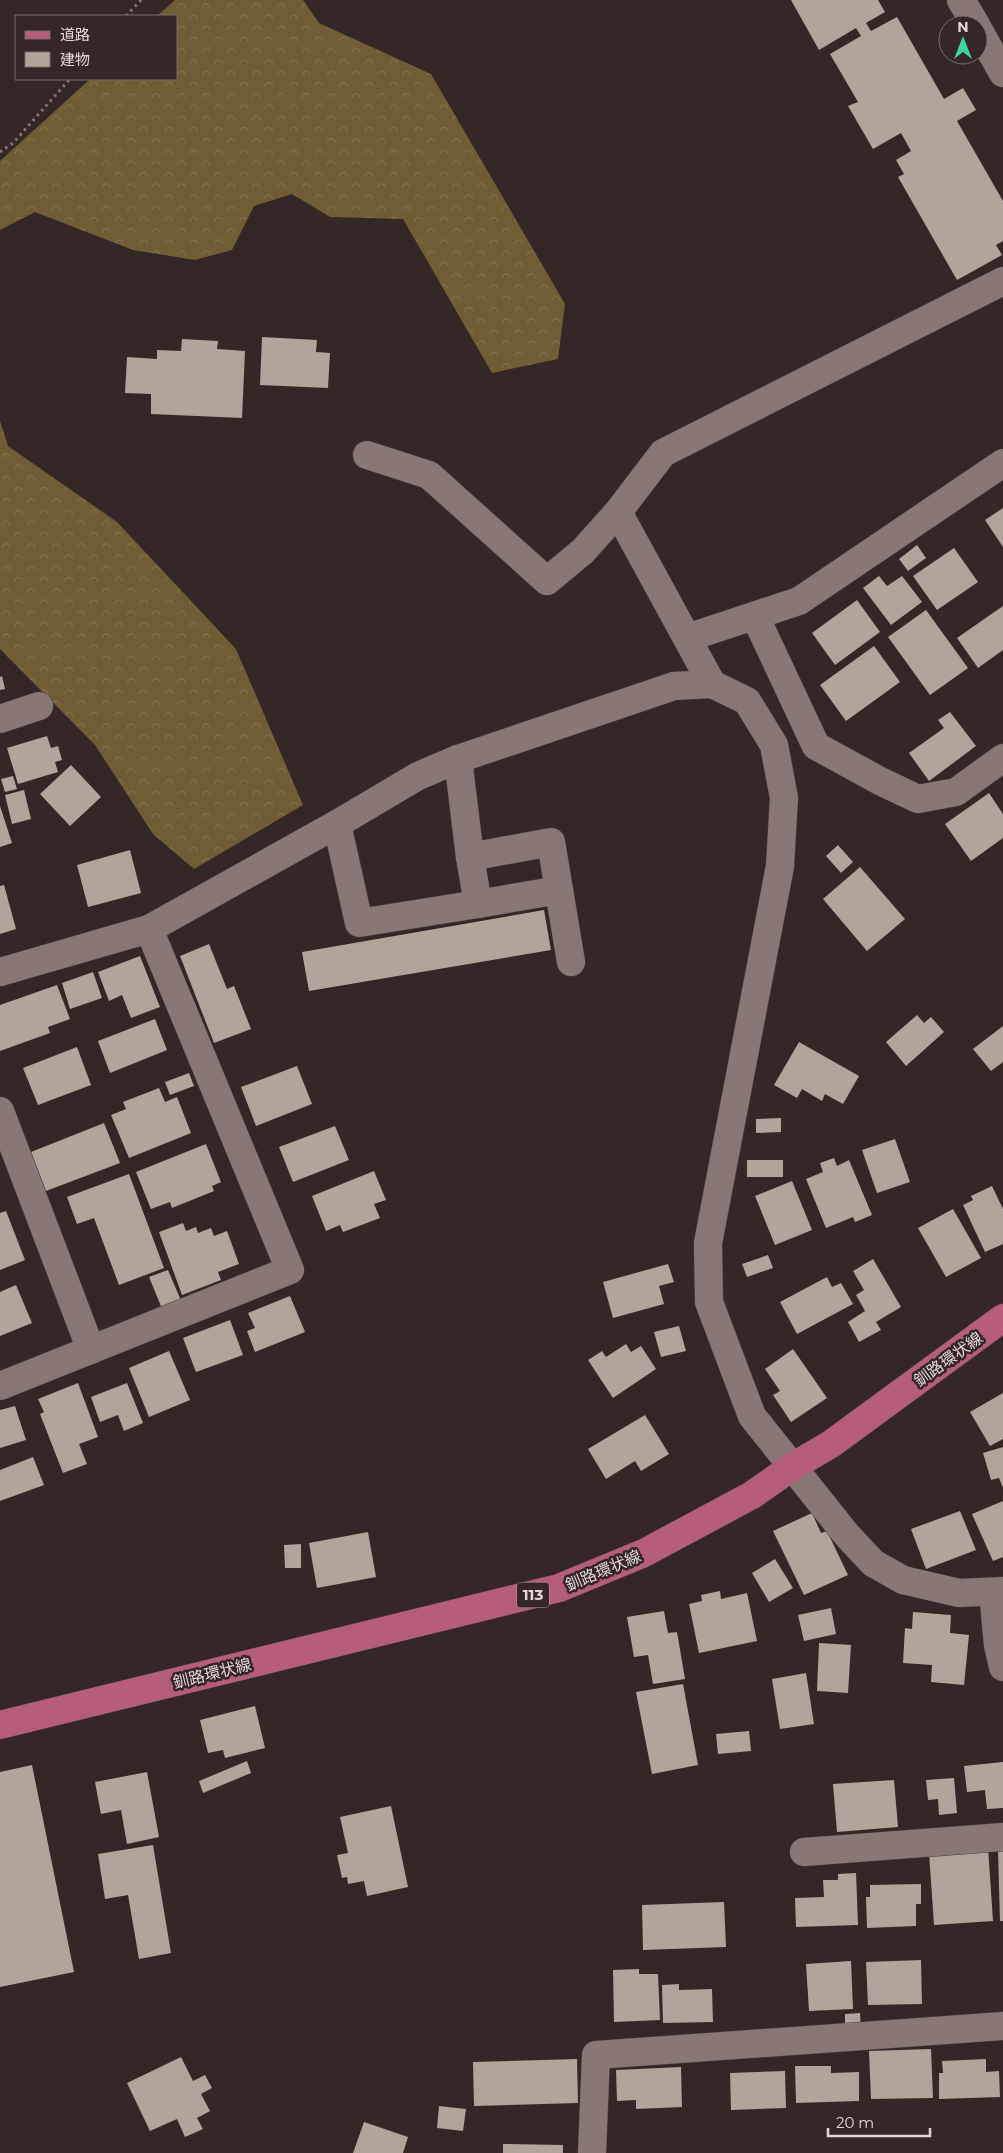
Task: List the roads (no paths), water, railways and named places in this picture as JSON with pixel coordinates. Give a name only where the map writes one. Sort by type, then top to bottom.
[{"type":"main road","name":"釧路環状線","points":[[0,1725],[559,1588],[644,1553],[752,1495],[792,1467],[831,1444],[1003,1318]]},
{"type":"street","points":[[961,0],[970,15]]},
{"type":"street","points":[[988,47],[1003,73]]},
{"type":"street","points":[[367,454],[429,474],[547,581],[582,550],[618,512],[663,453],[1003,280]]},
{"type":"street","points":[[687,638],[799,601],[1003,464]]},
{"type":"street","points":[[618,512],[712,684]]},
{"type":"street","points":[[755,616],[816,746],[880,781],[918,799],[956,792],[1003,758]]},
{"type":"street","points":[[0,972],[149,929],[337,824],[418,776],[458,759],[674,686],[712,684],[747,701],[774,745],[784,798],[780,866],[708,1243],[709,1302],[752,1416],[846,1534],[873,1563],[903,1580],[959,1593],[998,1592],[998,1645],[1003,1667]]},
{"type":"street","points":[[0,719],[39,706]]},
{"type":"street","points":[[458,759],[470,857],[478,904]]},
{"type":"street","points":[[337,824],[359,924],[559,890]]},
{"type":"street","points":[[470,857],[551,842],[571,962]]},
{"type":"street","points":[[0,1386],[290,1270],[149,929]]},
{"type":"street","points":[[0,1111],[91,1350]]},
{"type":"street","points":[[804,1852],[1003,1837]]},
{"type":"street","points":[[592,2153],[596,2055],[1003,2026]]}]
